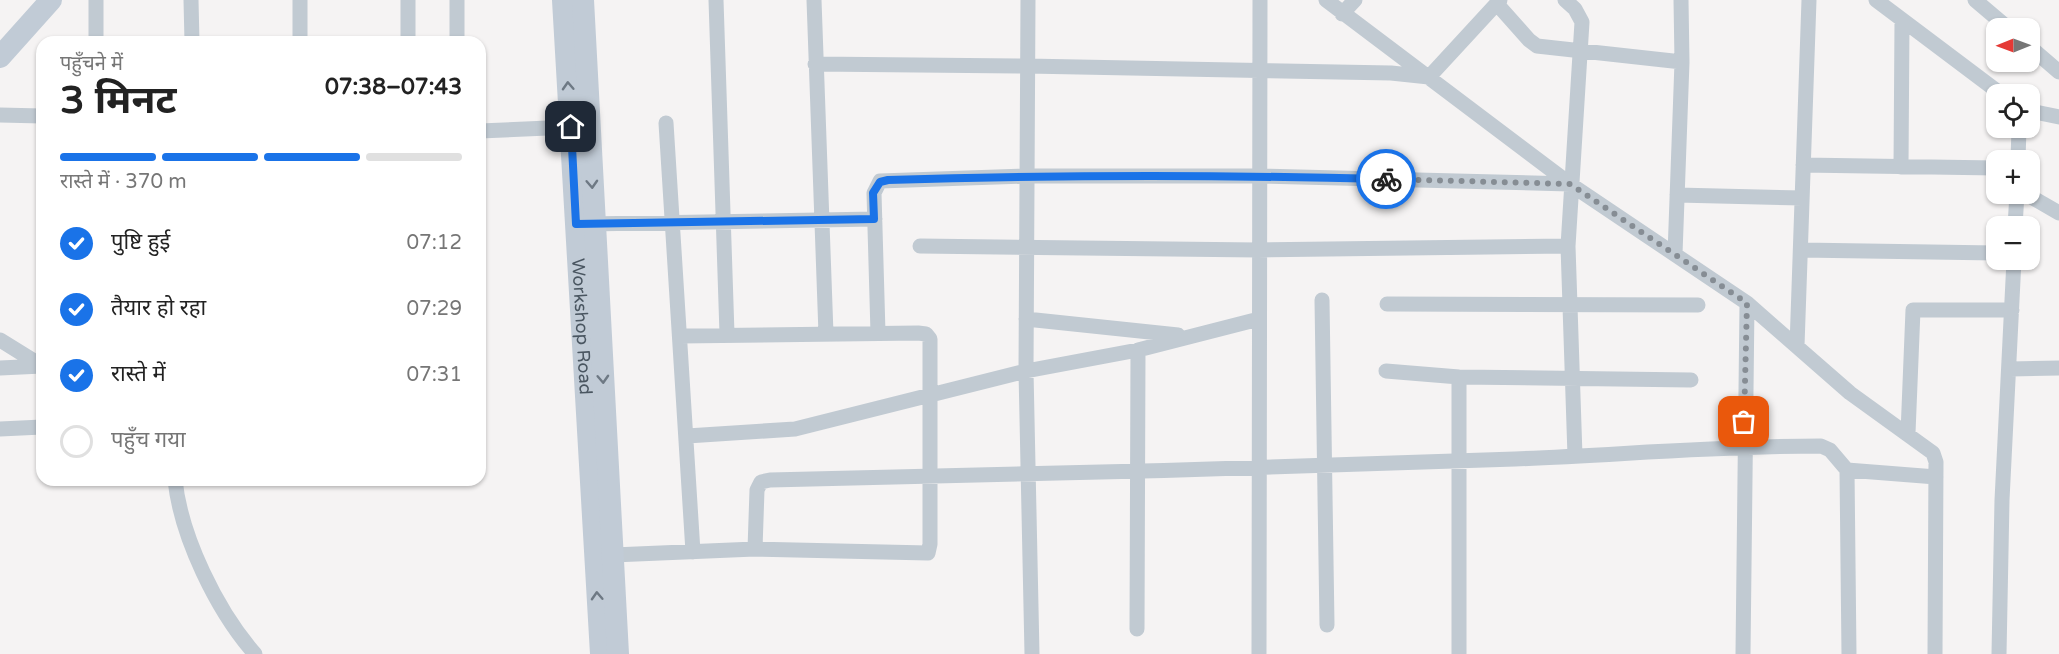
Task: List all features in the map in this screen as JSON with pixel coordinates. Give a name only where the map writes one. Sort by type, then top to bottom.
[{"type":"main road","points":[[0,57],[51,0]]},
{"type":"main road","name":"Workshop Road","points":[[563,0],[571,127],[585,224],[613,555],[618,654]]},
{"type":"main road","name":"Workshop Road","points":[[583,0],[585,224],[600,654]]},
{"type":"street","points":[[96,0],[96,36]]},
{"type":"street","points":[[191,0],[192,36]]},
{"type":"street","points":[[300,0],[300,36]]},
{"type":"street","points":[[408,0],[408,36]]},
{"type":"street","points":[[457,0],[458,36]]},
{"type":"street","points":[[716,0],[727,334]]},
{"type":"street","points":[[814,0],[826,334]]},
{"type":"street","points":[[1028,0],[1026,371],[1030,472],[1032,654]]},
{"type":"street","points":[[1259,654],[1258,71],[1260,0]]},
{"type":"street","points":[[1326,0],[1570,184],[1747,303],[1859,400],[1933,453],[1936,462],[1935,654]]},
{"type":"street","points":[[1342,14],[1355,0]]},
{"type":"street","points":[[1565,0],[1575,9],[1582,22],[1570,184],[1568,246],[1568,303],[1574,379],[1575,456]]},
{"type":"street","points":[[1675,254],[1682,62],[1681,0]]},
{"type":"street","points":[[1797,346],[1809,0]]},
{"type":"street","points":[[1876,0],[1988,84]]},
{"type":"street","points":[[1975,0],[1996,18]]},
{"type":"street","points":[[1429,77],[1498,2],[1529,40],[1537,46],[1682,62]]},
{"type":"street","points":[[1901,167],[1902,20]]},
{"type":"street","points":[[2040,56],[2059,72]]},
{"type":"street","points":[[815,64],[1027,66],[1391,74],[1429,77]]},
{"type":"street","points":[[2040,113],[2059,117]]},
{"type":"street","points":[[0,115],[36,116]]},
{"type":"street","points":[[666,123],[693,552]]},
{"type":"street","points":[[486,131],[571,127]]},
{"type":"street","points":[[1803,165],[1986,168]]},
{"type":"street","points":[[878,333],[873,193],[880,182],[1027,176],[1258,176],[1570,184]]},
{"type":"street","points":[[1677,195],[1802,198]]},
{"type":"street","points":[[2040,202],[2059,213]]},
{"type":"street","points":[[585,224],[874,219]]},
{"type":"street","points":[[920,246],[1258,250],[1568,246]]},
{"type":"street","points":[[1801,250],[1986,253]]},
{"type":"street","points":[[2000,654],[2002,500],[2014,270]]},
{"type":"street","points":[[1322,300],[1327,625]]},
{"type":"street","points":[[1743,654],[1743,446],[1747,303]]},
{"type":"street","points":[[1387,304],[1698,305]]},
{"type":"street","points":[[1908,433],[1913,310],[2012,310]]},
{"type":"street","points":[[1026,319],[1187,336]]},
{"type":"street","points":[[687,436],[795,429],[1026,371],[1138,350],[1259,319]]},
{"type":"street","points":[[613,555],[755,549],[928,553],[930,544],[930,339],[926,334],[680,336]]},
{"type":"street","points":[[0,340],[36,362]]},
{"type":"street","points":[[1137,628],[1138,350]]},
{"type":"street","points":[[0,368],[36,366]]},
{"type":"street","points":[[2010,369],[2059,368]]},
{"type":"street","points":[[1386,371],[1459,376],[1691,380]]},
{"type":"street","points":[[1459,376],[1459,654]]},
{"type":"street","points":[[0,429],[36,428]]},
{"type":"street","points":[[755,549],[756,497],[761,482],[770,480],[1326,466],[1575,456],[1743,446],[1821,446],[1830,450],[1847,470],[1849,654]]},
{"type":"street","points":[[1847,470],[1936,477]]},
{"type":"street","points":[[176,486],[186,526],[212,591],[255,654]]},
{"type":"way so far","points":[[1386,179],[1570,184],[1675,254],[1747,303],[1744,422]]},
{"type":"route","points":[[571,127],[576,224],[874,219],[875,186],[888,180],[1027,176],[1258,176],[1386,179]]}]
